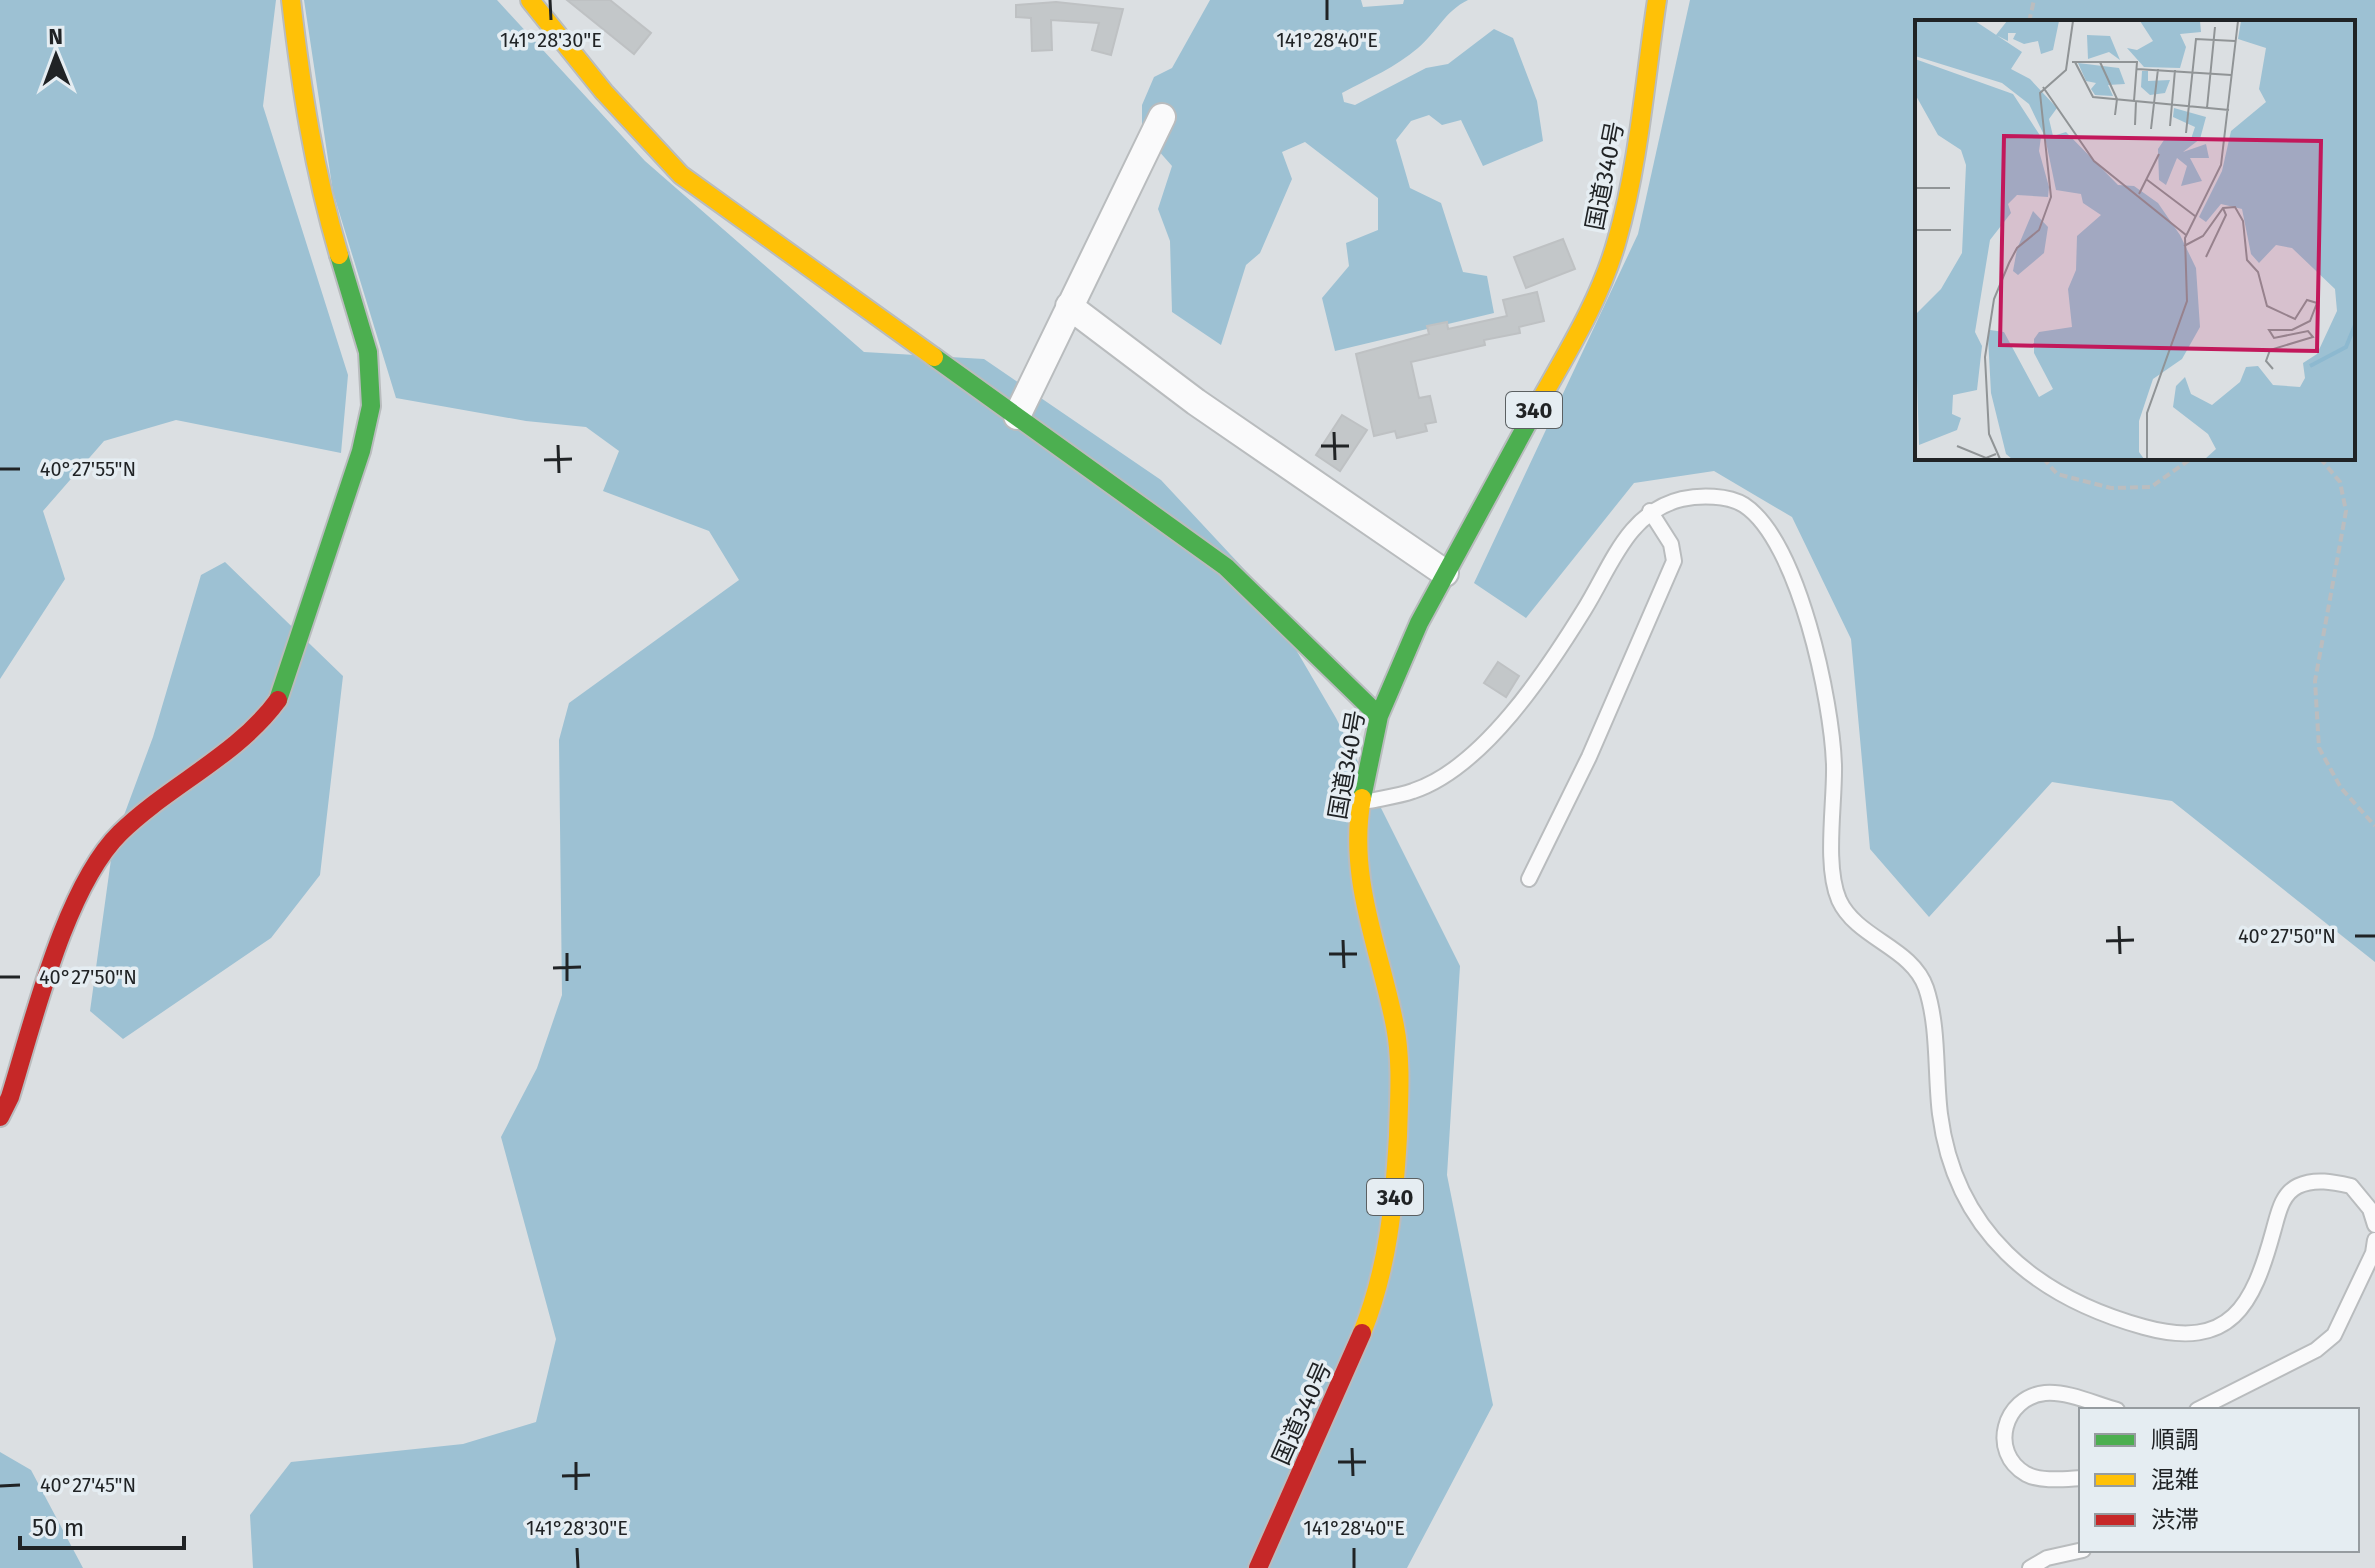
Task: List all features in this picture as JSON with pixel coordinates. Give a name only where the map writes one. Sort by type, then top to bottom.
[{"type":"main road","points":[[0,1117],[10,1097],[55,952],[91,873],[117,836],[150,806],[257,728],[279,698],[361,451],[371,406],[368,352],[322,199],[300,80],[291,0]]},
{"type":"main road","points":[[530,0],[604,92],[681,175],[942,366],[1017,416],[1226,567],[1379,716]]},
{"type":"main road","name":"国道340号","points":[[1258,1568],[1347,1371],[1380,1288],[1394,1214],[1400,1080],[1395,1027],[1362,899],[1358,849],[1361,803],[1379,716],[1396,670],[1445,573],[1594,302],[1617,242],[1637,141],[1657,0]]},
{"type":"street","points":[[1017,416],[1162,117]]},
{"type":"street","points":[[1069,306],[1196,402],[1445,573]]},
{"type":"lane","points":[[1361,803],[1416,790],[1458,765],[1503,727],[1583,611],[1624,537],[1650,511],[1684,498],[1720,497],[1743,505],[1763,524],[1786,560],[1804,607],[1834,759],[1834,876],[1839,899],[1852,919],[1915,966],[1926,986],[1940,1118],[1951,1165],[1967,1205],[1992,1242],[2027,1274],[2060,1293],[2140,1326],[2170,1333],[2204,1333],[2229,1321],[2252,1298],[2281,1202],[2295,1187],[2322,1180],[2351,1186],[2370,1209],[2375,1225]]},
{"type":"lane","points":[[1529,879],[1589,757],[1674,561],[1671,544],[1650,511]]},
{"type":"lane","points":[[2201,1408],[2316,1350],[2334,1335],[2373,1253],[2375,1240]]},
{"type":"lane","points":[[2079,1478],[2049,1479],[2027,1474],[2014,1462],[2006,1448],[2005,1425],[2008,1416],[2027,1398],[2042,1393],[2056,1393],[2110,1408]]},
{"type":"lane","points":[[2030,1568],[2047,1558],[2079,1551]]},
{"type":"path","points":[[2029,20],[2034,0]]},
{"type":"path","points":[[2045,460],[2057,474],[2111,488],[2151,487],[2189,460]]},
{"type":"path","points":[[2322,460],[2340,482],[2346,511],[2315,681],[2319,748],[2341,788],[2375,826]]},
{"type":"shaded area","points":[[0,0],[276,0],[263,106],[348,375],[341,453],[176,420],[104,441],[43,511],[65,579],[0,679]]},
{"type":"shaded area","points":[[304,0],[497,0],[645,161],[864,352],[984,359],[1161,480],[1257,583],[1336,718],[1460,966],[1447,1175],[1493,1405],[1407,1568],[253,1568],[250,1515],[291,1462],[463,1444],[536,1422],[556,1339],[501,1137],[537,1068],[562,995],[559,740],[569,703],[739,580],[709,531],[603,491],[619,451],[586,427],[526,421],[396,398],[333,192]]},
{"type":"shaded area","points":[[1210,0],[1361,0],[1363,7],[1403,4],[1404,0],[1468,0],[1453,10],[1409,55],[1342,93],[1344,102],[1355,105],[1426,68],[1448,64],[1494,29],[1513,38],[1537,101],[1543,141],[1483,166],[1461,120],[1442,125],[1429,115],[1411,121],[1396,140],[1410,188],[1441,203],[1463,272],[1487,276],[1494,313],[1335,351],[1322,298],[1349,266],[1346,243],[1378,230],[1378,198],[1305,142],[1282,152],[1292,179],[1260,253],[1246,265],[1221,345],[1172,312],[1170,241],[1158,209],[1172,166],[1142,132],[1142,105],[1154,77],[1172,68]]},
{"type":"shaded area","points":[[1690,0],[2375,0],[2375,962],[2172,801],[2052,782],[1929,917],[1870,849],[1851,639],[1792,517],[1714,471],[1634,483],[1526,618],[1474,583],[1638,234]]},
{"type":"shaded area","points":[[225,562],[343,676],[320,875],[271,938],[123,1039],[90,1011],[113,845],[153,737],[201,575]]},
{"type":"shaded area","points":[[0,1452],[31,1470],[83,1568],[0,1568]]},
{"type":"building","points":[[567,0],[610,0],[651,33],[634,54]]},
{"type":"building","points":[[1056,2],[1123,9],[1111,55],[1092,50],[1099,23],[1051,20],[1052,50],[1032,51],[1031,18],[1016,17],[1016,5]]},
{"type":"building","points":[[1563,239],[1575,269],[1526,288],[1514,257]]},
{"type":"building","points":[[1537,292],[1544,321],[1519,327],[1520,333],[1484,340],[1485,345],[1411,362],[1419,398],[1430,396],[1436,422],[1425,424],[1427,431],[1397,438],[1395,431],[1374,436],[1356,354],[1429,334],[1427,326],[1447,322],[1448,329],[1507,316],[1503,300]]},
{"type":"building","points":[[1342,415],[1367,430],[1340,471],[1316,455]]},
{"type":"building","points":[[1498,662],[1519,676],[1506,697],[1484,683]]},
{"type":"traffic: fast","points":[[278,700],[361,451],[371,406],[368,352],[339,255]]},
{"type":"traffic: fast","points":[[934,357],[1226,567],[1379,716]]},
{"type":"traffic: fast","points":[[1362,798],[1379,716],[1419,623],[1532,415]]},
{"type":"traffic: slow","points":[[291,0],[309,129],[339,255]]},
{"type":"traffic: slow","points":[[530,0],[604,92],[681,175],[934,357]]},
{"type":"traffic: slow","points":[[1532,415],[1591,308],[1617,240],[1636,151],[1657,0]]},
{"type":"traffic: slow","points":[[1362,798],[1358,828],[1362,885],[1395,1026],[1400,1081],[1392,1212],[1384,1260],[1362,1333]]},
{"type":"traffic: jam","points":[[0,1117],[10,1097],[40,995],[67,921],[100,857],[139,816],[243,738],[278,700]]},
{"type":"traffic: jam","points":[[1258,1568],[1362,1333]]}]
